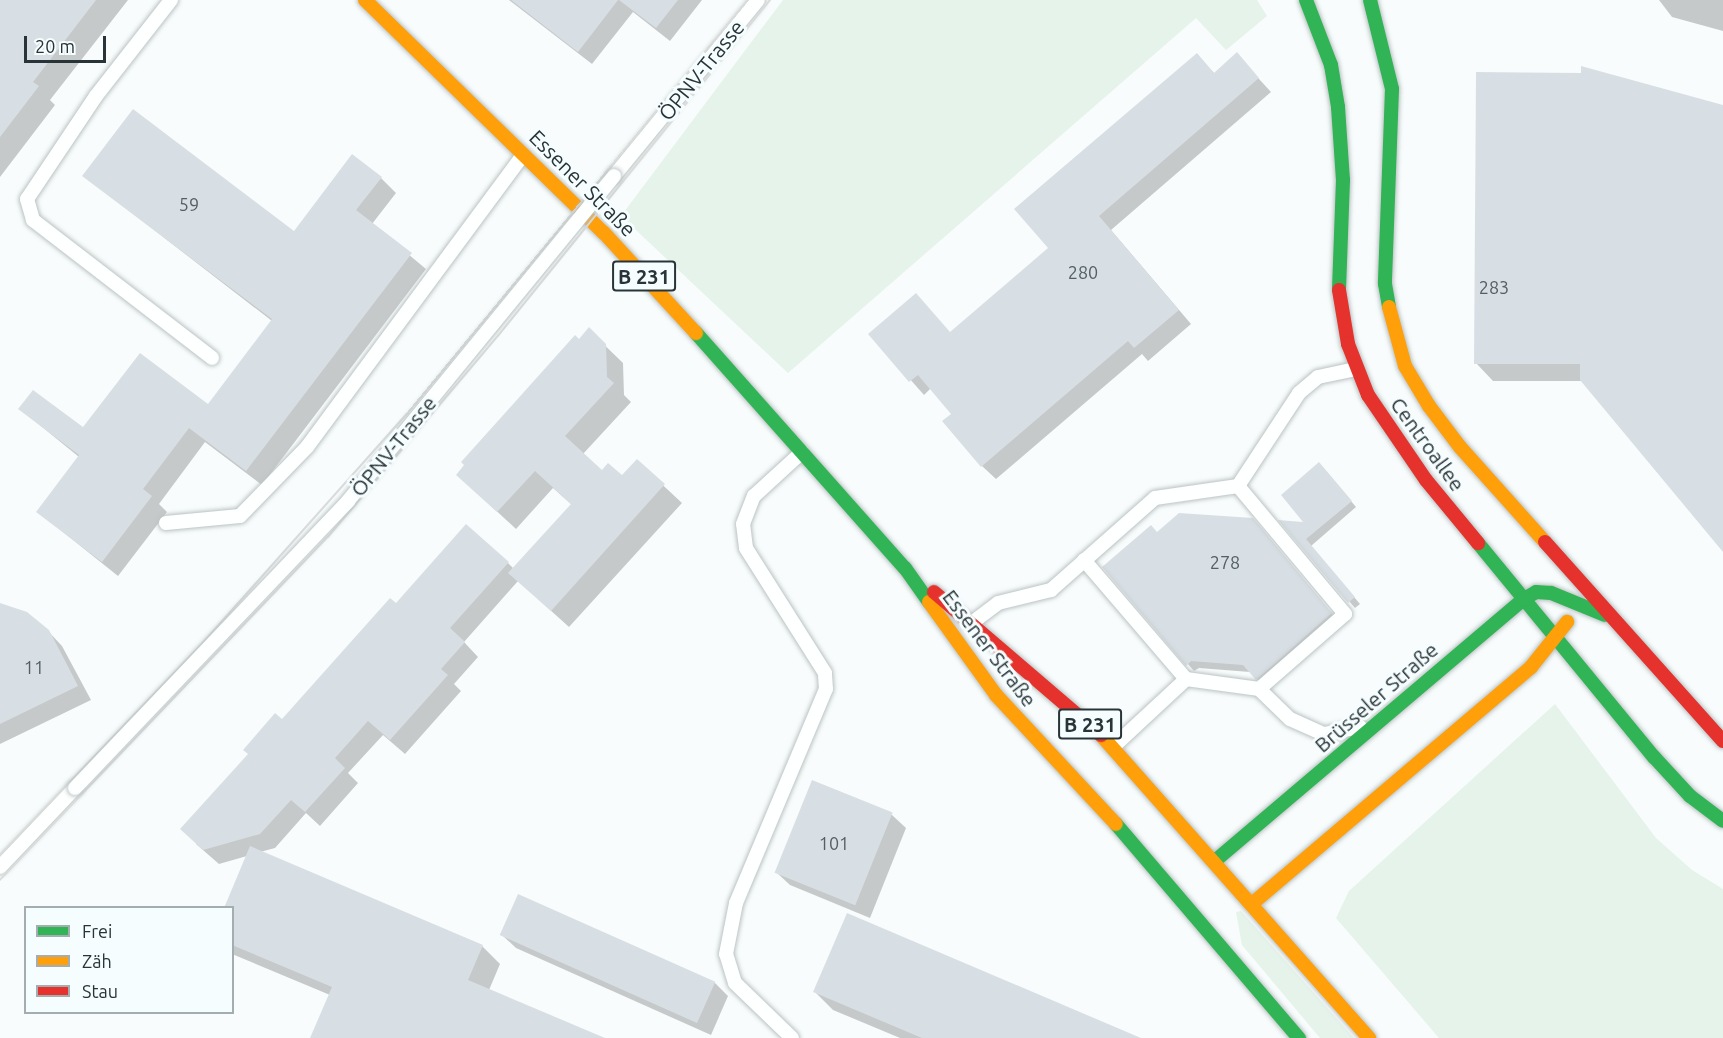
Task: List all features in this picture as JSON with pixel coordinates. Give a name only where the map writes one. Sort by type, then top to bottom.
[{"type":"street","name":"Essener Straße","points":[[365,0],[604,233],[802,452],[905,568],[996,695],[1193,905],[1299,1038]]},
{"type":"street","name":"Centroallee","points":[[1306,0],[1331,65],[1338,107],[1342,180],[1339,296],[1355,369],[1381,418],[1557,640],[1672,778],[1723,821]]},
{"type":"street","name":"Centroallee","points":[[1370,0],[1382,38],[1392,89],[1384,262],[1389,310],[1405,366],[1445,427],[1723,741]]},
{"type":"street","points":[[1232,905],[1253,903],[1531,667],[1557,640],[1571,614],[1573,599],[1569,567]]},
{"type":"street","name":"Essener Straße","points":[[905,568],[973,622],[1114,746],[1216,860],[1369,1038]]},
{"type":"street","points":[[1524,599],[1536,592],[1573,599],[1614,620]]},
{"type":"street","name":"Brüsseler Straße","points":[[1216,860],[1524,599]]},
{"type":"street","points":[[1206,880],[1216,860]]},
{"type":"street","points":[[1193,905],[1211,908]]},
{"type":"lane","points":[[171,0],[96,96],[27,199],[33,220],[212,358]]},
{"type":"lane","name":"ÖPNV-Trasse","points":[[0,867],[348,501],[758,0]]},
{"type":"lane","points":[[166,523],[240,516],[307,447],[524,153]]},
{"type":"lane","points":[[973,622],[998,603],[1051,590],[1155,498],[1238,486],[1299,393],[1318,377],[1355,369]]},
{"type":"lane","points":[[792,1038],[735,984],[726,954],[736,903],[826,689],[825,673],[746,548],[743,524],[754,496],[802,452]]},
{"type":"lane","points":[[1238,486],[1345,614],[1258,689]]},
{"type":"lane","points":[[1084,560],[1186,679],[1258,689],[1290,719],[1324,734],[1377,724]]},
{"type":"lane","points":[[1114,746],[1186,679]]},
{"type":"shaded area","points":[[783,0],[1257,0],[1267,16],[1226,50],[1196,18],[788,373],[621,216]]},
{"type":"shaded area","points":[[1555,704],[1656,838],[1692,870],[1723,889],[1723,1038],[1439,1038],[1336,918],[1349,891]]},
{"type":"shaded area","points":[[1241,911],[1354,1038],[1320,1038],[1242,945],[1236,912]]},
{"type":"building","points":[[0,0],[96,0],[33,82],[39,86],[0,137]]},
{"type":"building","points":[[511,0],[618,0],[578,52]]},
{"type":"building","points":[[619,0],[678,0],[656,28]]},
{"type":"building","points":[[1237,52],[1259,78],[1099,216],[1179,310],[1134,348],[1128,341],[981,467],[942,421],[951,414],[918,375],[909,382],[868,334],[916,293],[950,332],[1048,248],[1014,209],[1197,53],[1214,73]]},
{"type":"building","points":[[1581,66],[1723,105],[1723,552],[1580,380],[1580,364],[1474,364],[1476,72],[1581,73]]},
{"type":"building","points":[[133,109],[294,231],[352,154],[382,177],[356,210],[412,253],[246,471],[189,428],[143,489],[152,496],[102,562],[36,512],[79,455],[18,409],[33,390],[83,427],[140,353],[208,404],[272,319],[82,176]]},
{"type":"building","points":[[589,327],[606,344],[607,377],[614,383],[565,436],[602,470],[608,463],[622,475],[637,459],[665,484],[551,611],[508,573],[571,504],[535,471],[497,512],[456,475],[464,465],[461,462],[575,335],[579,339]]},
{"type":"building","points":[[1319,462],[1352,501],[1306,539],[1355,597],[1348,603],[1278,520],[1303,522],[1281,495]]},
{"type":"building","points":[[1179,513],[1253,518],[1332,613],[1256,680],[1243,665],[1191,661],[1186,666],[1102,567],[1151,525],[1157,532]]},
{"type":"building","points":[[466,524],[509,562],[450,628],[465,642],[441,669],[448,675],[390,740],[368,721],[335,758],[345,768],[305,812],[291,800],[260,834],[203,850],[180,829],[248,754],[243,750],[275,713],[282,719],[390,598],[396,603]]},
{"type":"building","points":[[0,603],[27,612],[49,630],[78,686],[0,724]]},
{"type":"building","points":[[812,780],[893,813],[855,905],[775,873]]},
{"type":"building","points":[[250,846],[483,945],[468,980],[605,1038],[310,1038],[332,987],[234,946],[234,906],[225,906]]},
{"type":"building","points":[[518,894],[715,982],[697,1023],[500,935]]},
{"type":"building","points":[[847,913],[1141,1038],[922,1038],[813,992]]},
{"type":"tram line","points":[[0,855],[200,646],[407,414],[748,0]]},
{"type":"tram line","points":[[0,880],[328,537],[498,336],[770,0]]},
{"type":"traffic: fast","points":[[1306,0],[1331,65],[1338,107],[1343,180],[1339,290]]},
{"type":"traffic: fast","points":[[1370,0],[1392,89],[1385,284],[1389,307]]},
{"type":"traffic: fast","points":[[696,333],[905,568],[929,602]]},
{"type":"traffic: fast","points":[[1478,543],[1654,757],[1690,796],[1723,821]]},
{"type":"traffic: fast","points":[[1216,860],[1524,599],[1536,592],[1551,593],[1605,615]]},
{"type":"traffic: fast","points":[[1116,824],[1299,1038]]},
{"type":"traffic: slow","points":[[365,0],[604,233],[696,333]]},
{"type":"traffic: slow","points":[[1389,307],[1405,366],[1429,406],[1460,447],[1545,542]]},
{"type":"traffic: slow","points":[[929,602],[996,695],[1116,824]]},
{"type":"traffic: slow","points":[[1253,903],[1531,667],[1567,622]]},
{"type":"traffic: slow","points":[[1101,735],[1369,1038]]},
{"type":"traffic: jam","points":[[1339,290],[1348,344],[1368,395],[1426,480],[1478,543]]},
{"type":"traffic: jam","points":[[1545,542],[1723,741]]},
{"type":"traffic: jam","points":[[934,592],[1101,735]]}]
